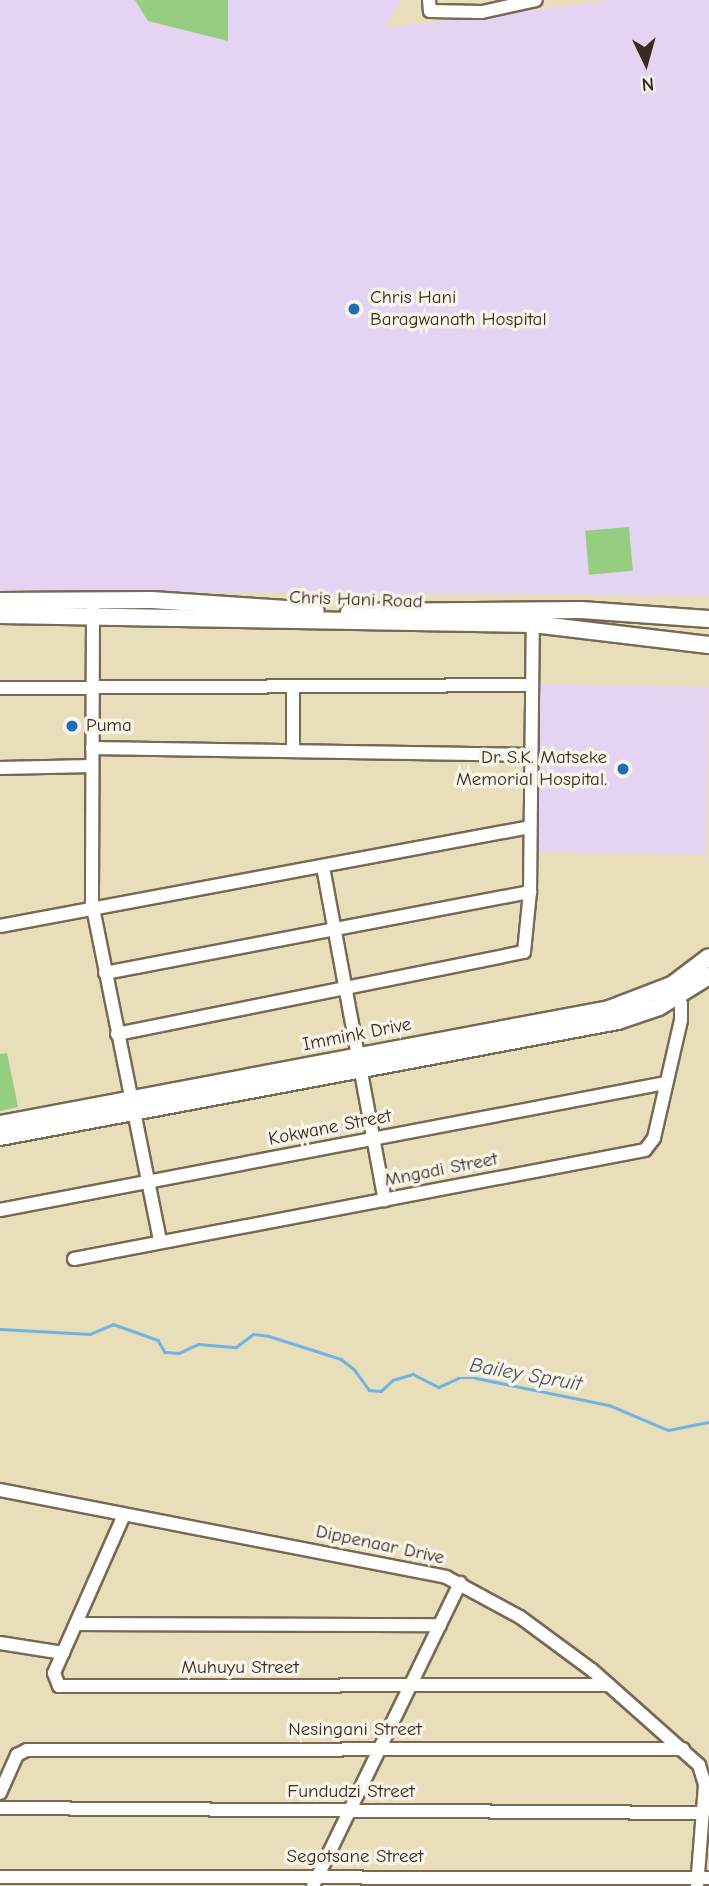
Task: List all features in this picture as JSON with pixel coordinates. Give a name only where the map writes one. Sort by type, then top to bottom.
[{"type":"main road","points":[[0,601],[29,601],[93,609]]},
{"type":"main road","name":"Chris Hani Road","points":[[0,615],[93,609],[709,619]]},
{"type":"main road","name":"Chris Hani Road","points":[[533,617],[709,645]]},
{"type":"main road","name":"Immink Drive","points":[[676,991],[709,957]]},
{"type":"main road","name":"Immink Drive","points":[[0,1137],[131,1106],[360,1063],[618,1021],[709,976]]},
{"type":"main road","name":"Immink Drive","points":[[0,1124],[131,1106]]},
{"type":"street","points":[[429,0],[430,11],[482,12],[536,0]]},
{"type":"street","points":[[93,609],[93,909],[160,1241]]},
{"type":"street","points":[[117,1034],[518,956],[527,948],[533,617]]},
{"type":"street","points":[[0,688],[532,685]]},
{"type":"street","points":[[293,687],[293,751]]},
{"type":"street","points":[[92,748],[531,755]]},
{"type":"street","points":[[0,768],[92,766]]},
{"type":"street","points":[[0,926],[530,827]]},
{"type":"street","points":[[323,867],[385,1200]]},
{"type":"street","points":[[105,973],[530,892]]},
{"type":"street","name":"Mngadi Street","points":[[74,1259],[645,1150],[654,1138],[681,1020],[676,991]]},
{"type":"street","name":"Kokwane Street","points":[[0,1210],[666,1083]]},
{"type":"street","name":"Dippenaar Drive","points":[[0,1490],[425,1573],[460,1583],[549,1637],[683,1749],[703,1772],[701,1880]]},
{"type":"street","name":"Muhuyu Street","points":[[124,1515],[54,1675],[63,1687],[609,1685]]},
{"type":"street","points":[[316,1881],[460,1583]]},
{"type":"street","points":[[76,1624],[440,1625]]},
{"type":"street","points":[[0,1643],[63,1653]]},
{"type":"street","name":"Nesingani Street","points":[[0,1793],[17,1755],[27,1750],[683,1749]]},
{"type":"street","name":"Fundudzi Street","points":[[0,1808],[703,1813]]},
{"type":"street","name":"Segotsane Street","points":[[0,1877],[13,1881],[701,1880]]},
{"type":"shaded area","name":"Chris Hani Baragwanath Hospital","points":[[0,0],[401,0],[384,28],[614,0],[709,0],[709,596],[0,591]]},
{"type":"shaded area","name":"Dr S.K. Matseke Memorial Hospital.","points":[[538,684],[709,687],[706,855],[535,852]]},
{"type":"green space","points":[[135,0],[228,0],[228,41],[148,21]]},
{"type":"green space","points":[[629,527],[633,571],[589,575],[585,531]]},
{"type":"green space","points":[[7,1053],[18,1107],[0,1111],[0,1054]]},
{"type":"waterway","name":"Bailey Spruit","points":[[0,1329],[90,1334],[113,1324],[158,1340],[165,1352],[179,1353],[198,1344],[236,1347],[253,1334],[269,1336],[341,1359],[354,1369],[369,1390],[381,1391],[393,1380],[413,1374],[439,1387],[458,1378],[476,1378],[609,1405],[668,1430],[709,1422]]},
{"type":"place","name":"Chris Hani Baragwanath Hospital","points":[[354,309]]},
{"type":"place","name":"Puma","points":[[72,726]]},
{"type":"place","name":"Dr S.K. Matseke Memorial Hospital.","points":[[623,769]]}]
